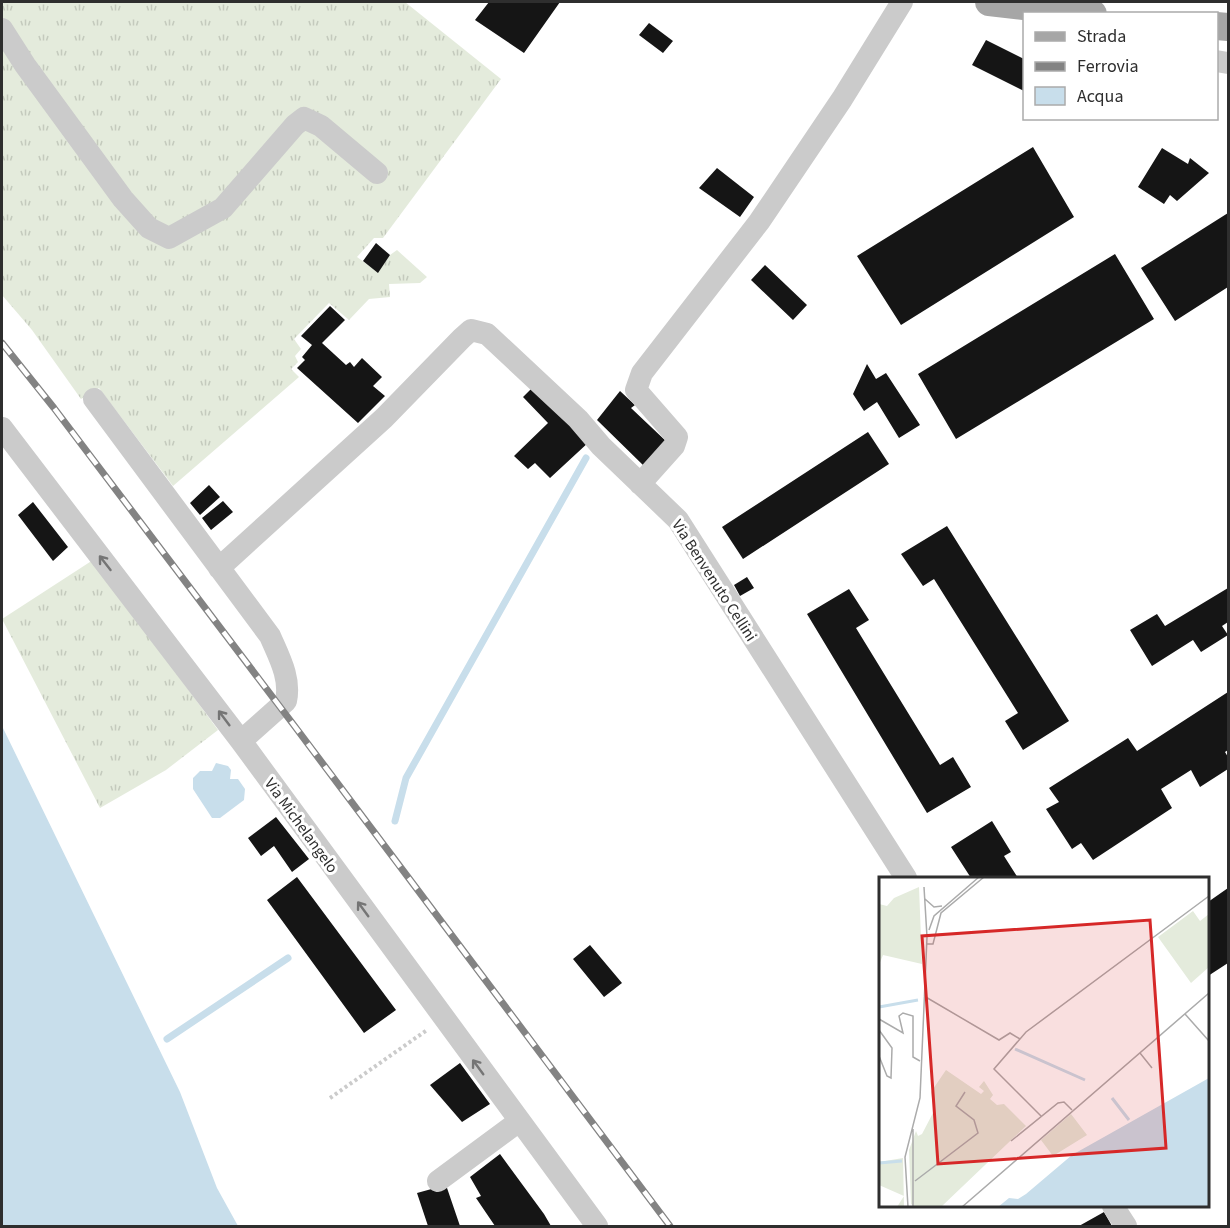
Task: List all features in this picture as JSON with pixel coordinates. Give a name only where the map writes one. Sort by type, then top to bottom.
[{"type":"main road","points":[[989,2],[1076,12]]},
{"type":"street","points":[[640,484],[674,446],[677,437],[636,390],[642,373],[759,222],[842,99],[902,2]]},
{"type":"street","points":[[2,29],[25,66],[123,199],[149,228],[169,238],[223,208],[295,125],[304,118],[321,126],[376,173]]},
{"type":"street","name":"Via Benvenuto Cellini","points":[[219,568],[384,418],[471,330],[487,334],[578,419],[678,520],[905,877]]},
{"type":"street","points":[[94,399],[270,636],[284,667],[288,692],[286,701],[241,741]]},
{"type":"street","name":"Via Michelangelo","points":[[2,428],[241,741],[597,1227]]},
{"type":"street","points":[[438,1181],[515,1118]]},
{"type":"street","points":[[1114,1207],[1126,1227]]},
{"type":"path","points":[[330,1098],[443,1019]]},
{"type":"green space","points":[[2,2],[405,2],[501,79],[383,238],[374,238],[357,257],[378,272],[390,255],[397,250],[427,277],[420,283],[389,284],[390,297],[369,299],[349,320],[329,303],[294,339],[301,349],[295,356],[298,362],[291,369],[299,377],[173,486],[99,388],[81,399],[32,330],[2,295]]},
{"type":"green space","points":[[93,560],[218,730],[166,770],[100,808],[2,619]]},
{"type":"water","points":[[2,726],[180,1092],[217,1188],[238,1226],[2,1226]]},
{"type":"water","points":[[216,763],[228,766],[231,770],[230,779],[238,779],[245,789],[244,800],[220,818],[212,818],[193,789],[193,778],[200,771],[212,771]]},
{"type":"building","points":[[489,2],[560,2],[524,53],[475,20]]},
{"type":"building","points":[[649,23],[673,41],[663,53],[639,35]]},
{"type":"building","points":[[986,40],[1023,58],[1023,90],[972,65]]},
{"type":"building","points":[[1033,147],[1074,217],[901,325],[857,256]]},
{"type":"building","points":[[1162,148],[1188,164],[1190,158],[1209,173],[1177,201],[1170,195],[1164,204],[1138,187]]},
{"type":"building","points":[[717,168],[754,197],[740,217],[699,188]]},
{"type":"building","points":[[1228,213],[1228,287],[1175,321],[1141,268]]},
{"type":"building","points":[[376,243],[390,255],[378,273],[363,261]]},
{"type":"building","points":[[1115,254],[1154,319],[956,439],[918,374]]},
{"type":"building","points":[[765,265],[807,305],[793,320],[751,280]]},
{"type":"building","points":[[330,306],[345,320],[322,343],[346,365],[350,362],[354,367],[362,358],[382,377],[373,386],[385,396],[358,423],[297,368],[305,360],[302,357],[312,345],[301,336]]},
{"type":"building","points":[[867,364],[876,379],[886,373],[920,425],[899,438],[877,402],[864,411],[853,394]]},
{"type":"building","points":[[533,387],[590,441],[550,478],[535,463],[528,469],[514,456],[548,423],[523,397]]},
{"type":"building","points":[[620,391],[635,405],[631,408],[668,443],[645,467],[597,420]]},
{"type":"building","points":[[868,432],[889,464],[743,559],[722,527]]},
{"type":"building","points":[[209,485],[220,497],[200,515],[190,503]]},
{"type":"building","points":[[223,501],[233,512],[211,530],[202,518]]},
{"type":"building","points":[[33,502],[68,547],[53,561],[18,515]]},
{"type":"building","points":[[947,526],[1069,721],[1023,750],[1005,721],[1018,713],[934,579],[923,586],[901,554]]},
{"type":"building","points":[[747,577],[754,588],[740,596],[734,585]]},
{"type":"building","points":[[1228,588],[1228,622],[1222,626],[1228,635],[1201,652],[1193,640],[1152,666],[1130,630],[1157,614],[1165,626]]},
{"type":"building","points":[[849,589],[869,620],[856,628],[940,765],[953,757],[971,787],[927,813],[807,614]]},
{"type":"building","points":[[1228,692],[1228,750],[1225,752],[1228,757],[1228,769],[1200,787],[1191,770],[1161,789],[1172,808],[1093,860],[1081,843],[1072,849],[1046,809],[1059,802],[1049,788],[1128,738],[1137,751]]},
{"type":"building","points":[[276,817],[309,859],[292,872],[274,846],[261,856],[248,838]]},
{"type":"building","points":[[992,821],[1011,852],[1004,856],[1017,877],[970,877],[951,847]]},
{"type":"building","points":[[297,877],[396,1010],[364,1033],[267,900]]},
{"type":"building","points":[[1228,888],[1228,963],[1209,975],[1209,901]]},
{"type":"building","points":[[590,945],[622,983],[604,997],[573,959]]},
{"type":"building","points":[[460,1063],[490,1104],[462,1122],[430,1085]]},
{"type":"building","points":[[500,1154],[551,1226],[495,1226],[476,1198],[481,1196],[470,1177]]},
{"type":"building","points":[[446,1185],[460,1226],[428,1226],[417,1193]]},
{"type":"building","points":[[1104,1212],[1112,1226],[1079,1226]]},
{"type":"waterway","points":[[395,821],[406,778],[586,458]]},
{"type":"waterway","points":[[167,1039],[288,958]]},
{"type":"railway","points":[[2,343],[54,408],[670,1226]]}]
